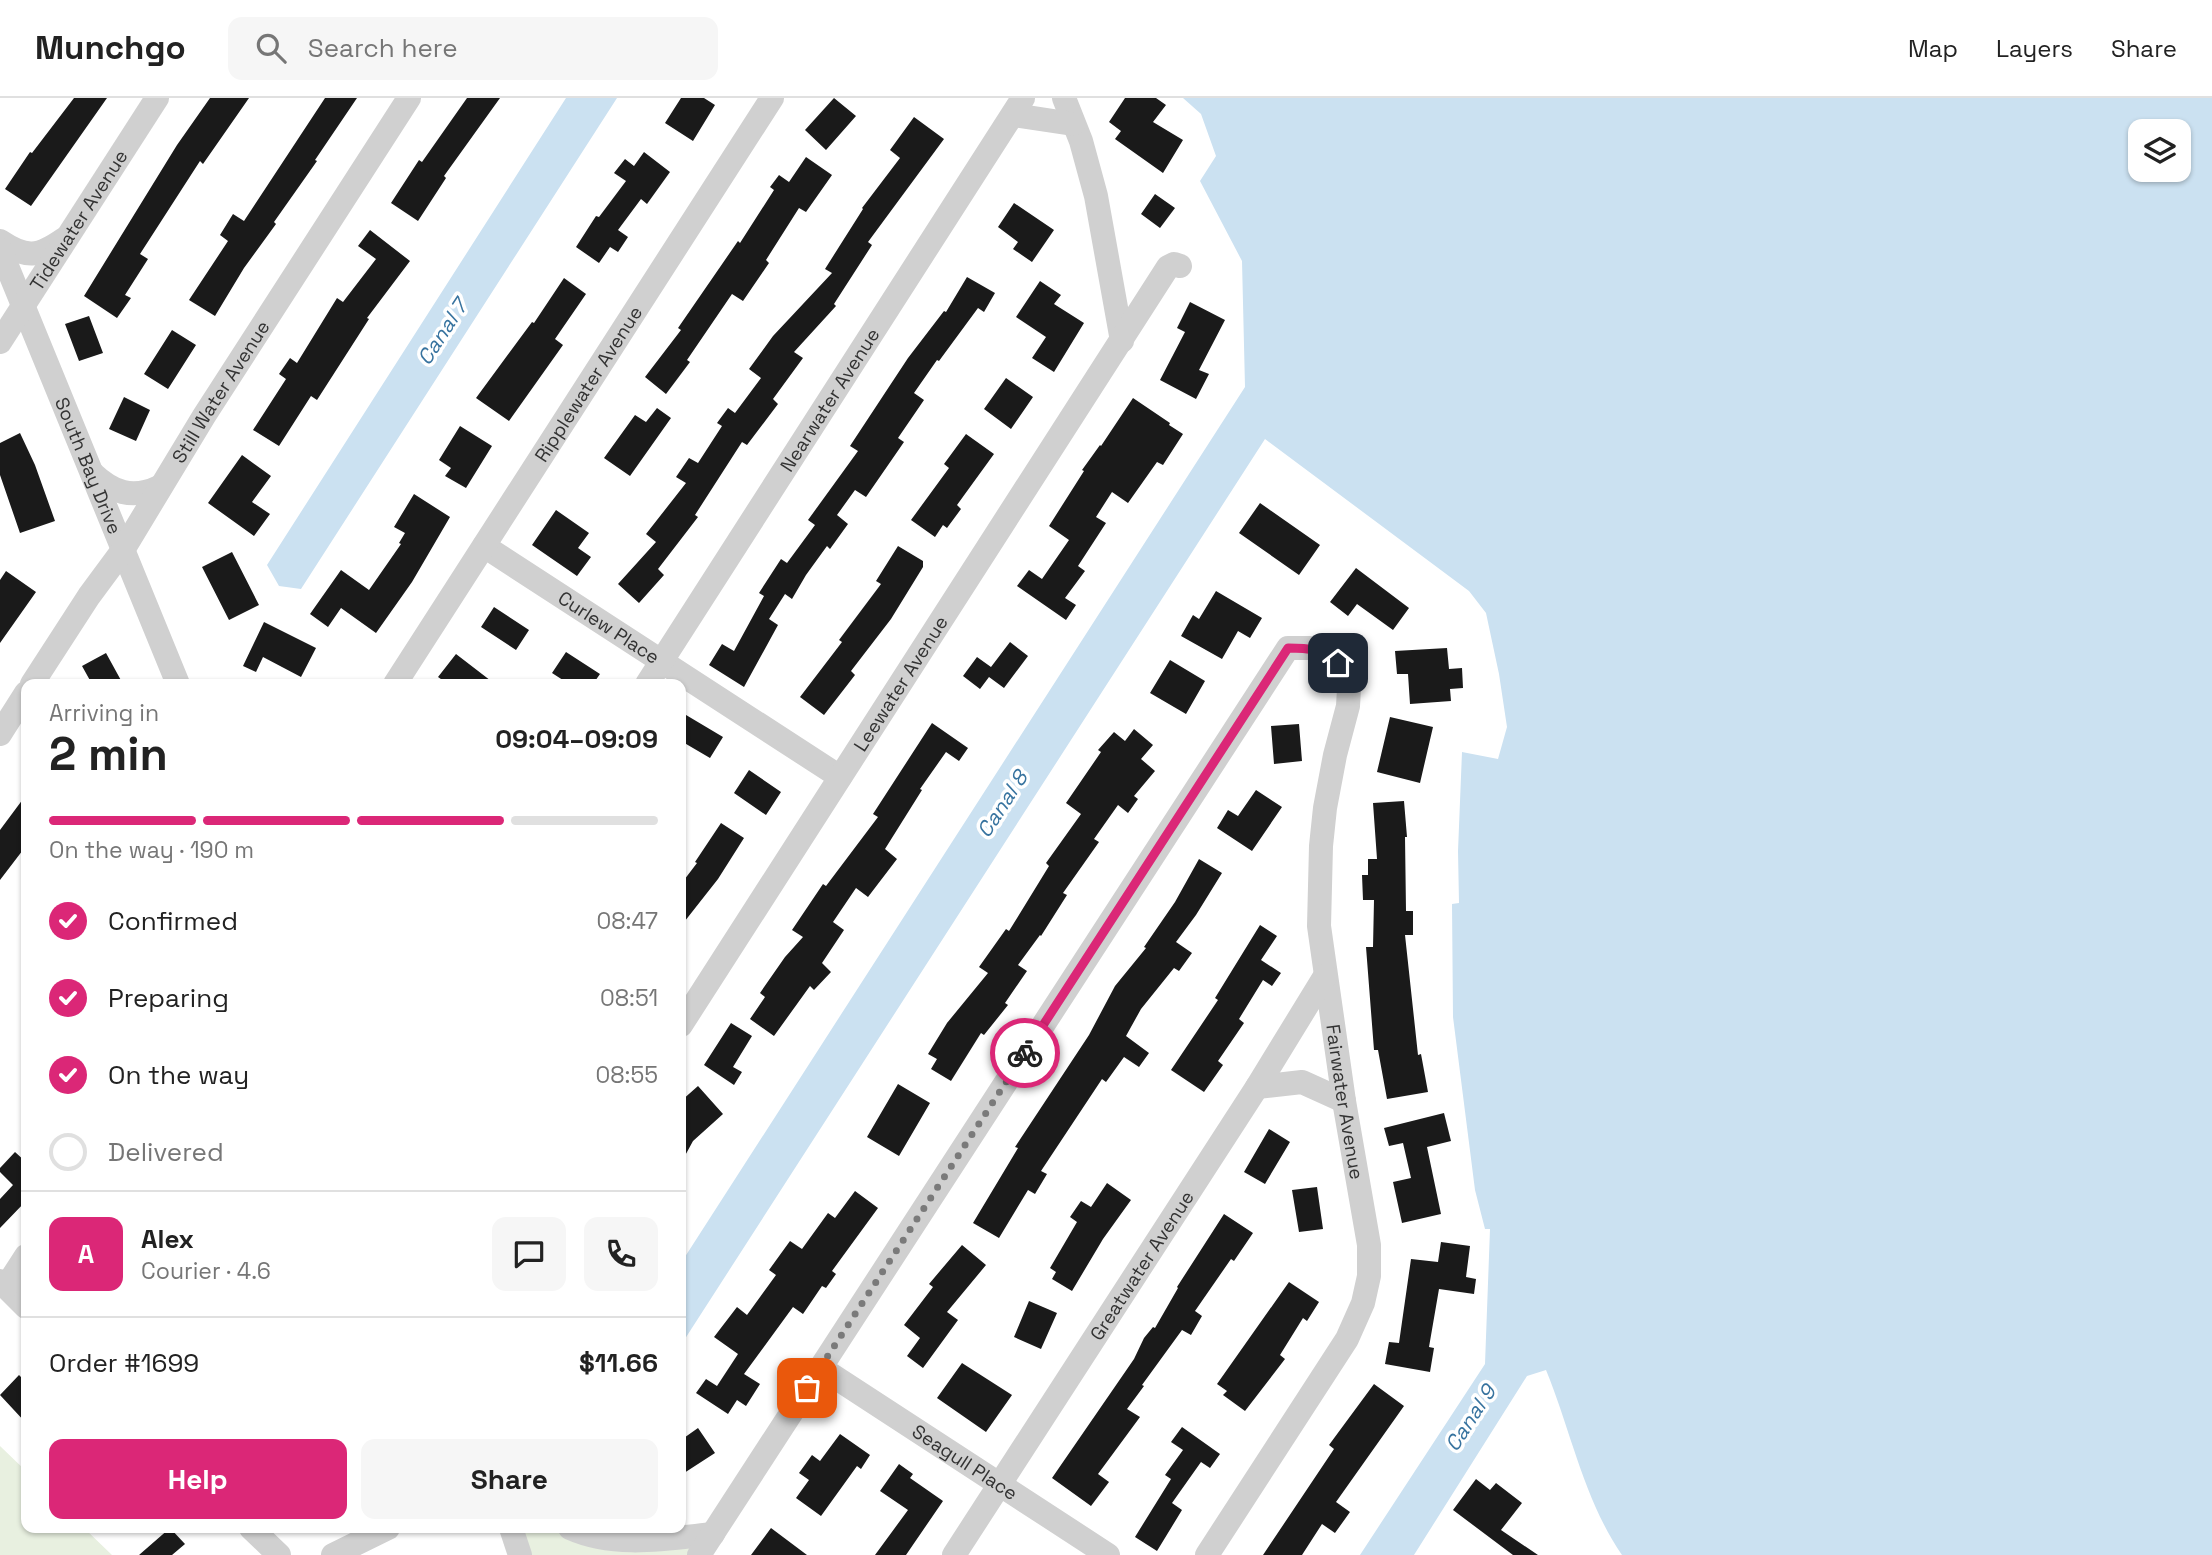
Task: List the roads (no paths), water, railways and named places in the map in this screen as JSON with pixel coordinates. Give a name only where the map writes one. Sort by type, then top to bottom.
[{"type":"street","name":"Tidewater Avenue","points":[[0,342],[157,98]]},
{"type":"street","name":"Still Water Avenue","points":[[35,679],[89,596],[123,550],[159,487],[409,98]]},
{"type":"street","name":"Ripplewater Avenue","points":[[396,679],[772,98]]},
{"type":"street","points":[[1064,98],[1081,141],[1096,196],[1122,341]]},
{"type":"street","name":"Nearwater Avenue","points":[[651,679],[1018,107],[1073,124]]},
{"type":"street","points":[[0,240],[14,250],[35,255],[67,237]]},
{"type":"street","name":"South Bay Drive","points":[[0,249],[175,676]]},
{"type":"street","name":"Leewater Avenue","points":[[686,1017],[1168,267],[1174,264],[1180,266]]},
{"type":"street","points":[[92,473],[105,485],[121,493],[148,492],[159,487]]},
{"type":"street","name":"Curlew Place","points":[[484,546],[840,777]]},
{"type":"street","name":"Fairwater Avenue","points":[[821,1368],[1288,648],[1310,648],[1328,654],[1338,663],[1349,690],[1348,706],[1327,795],[1321,846],[1319,926],[1344,1101],[1369,1245],[1369,1276],[1363,1303],[1347,1339],[1207,1555]]},
{"type":"street","points":[[0,733],[21,701]]},
{"type":"street","name":"Greatwater Avenue","points":[[954,1555],[1257,1087],[1325,976]]},
{"type":"street","points":[[1257,1087],[1302,1082],[1344,1101]]},
{"type":"street","points":[[21,1262],[3,1284],[21,1302]]},
{"type":"street","points":[[699,1555],[821,1368]]},
{"type":"street","name":"Seagull Place","points":[[821,1368],[1108,1555]]},
{"type":"street","points":[[256,1533],[279,1555]]},
{"type":"street","points":[[333,1555],[378,1533]]},
{"type":"street","points":[[513,1533],[520,1555]]},
{"type":"street","points":[[590,1533],[617,1540],[651,1541],[713,1534]]},
{"type":"water","name":"Canal 7","points":[[566,98],[617,98],[301,589],[279,586],[267,565]]},
{"type":"water","points":[[1183,98],[2212,98],[2212,1555],[1622,1555],[1588,1488],[1546,1370],[1527,1376],[1414,1555],[1360,1555],[1485,1364],[1490,1229],[1485,1229],[1475,1190],[1453,1017],[1452,904],[1459,903],[1462,752],[1498,759],[1507,727],[1486,613],[1469,591],[1265,439],[686,1337],[686,1255],[1245,387],[1242,261],[1200,181],[1216,156],[1201,114]]},
{"type":"water label","name":"Canal 8","points":[[1002,804]]},
{"type":"water label","name":"Canal 9","points":[[1470,1418]]}]
